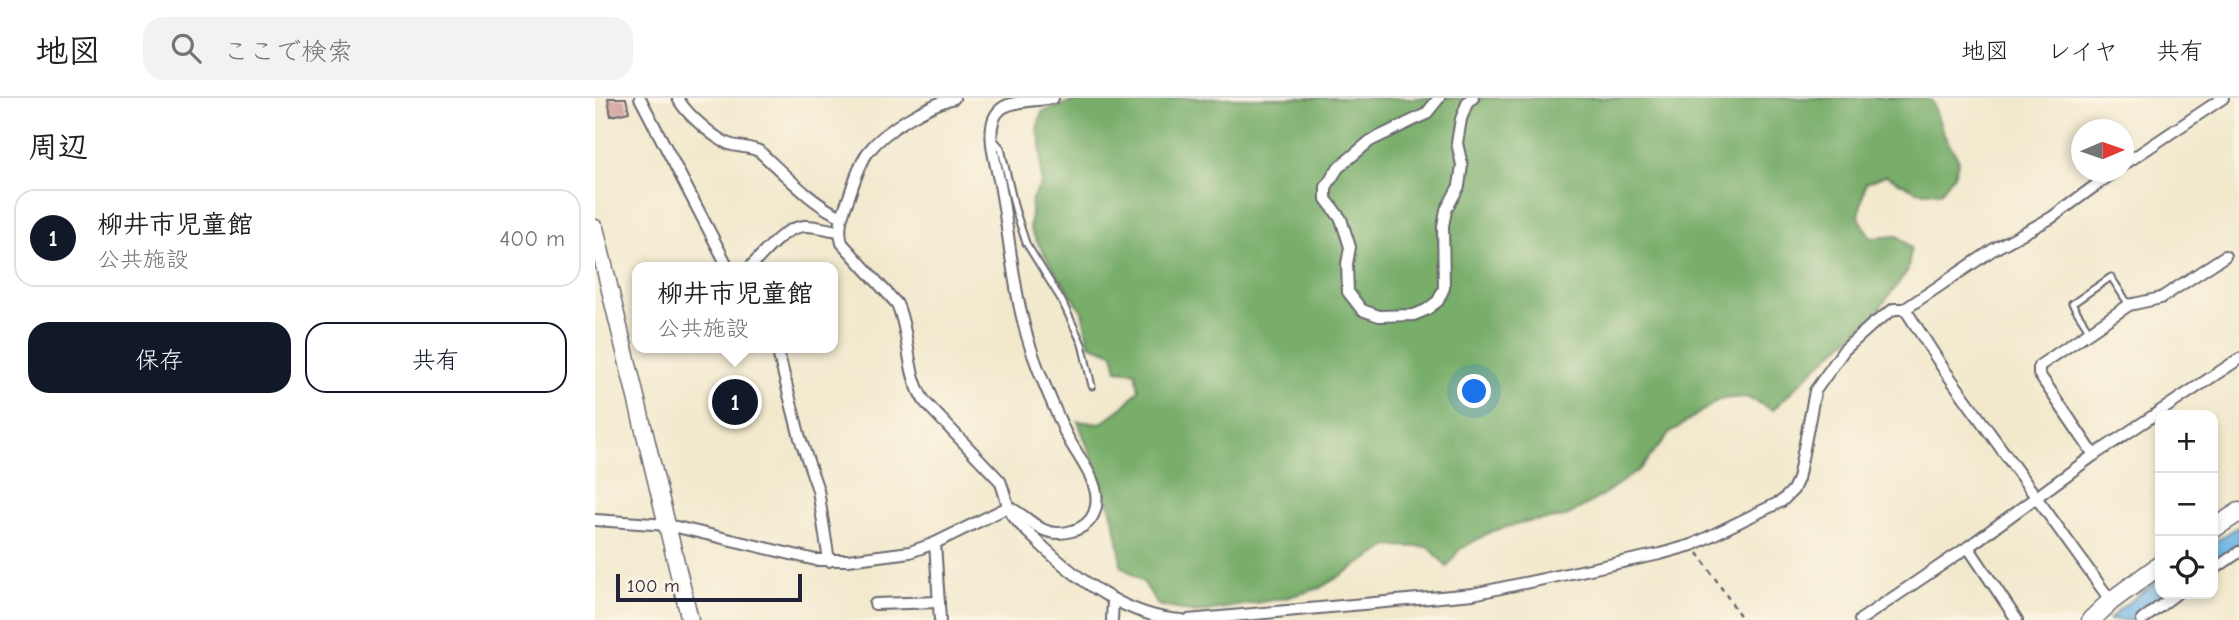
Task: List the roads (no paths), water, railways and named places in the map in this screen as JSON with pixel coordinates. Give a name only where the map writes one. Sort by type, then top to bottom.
[{"type":"main road","points":[[2218,526],[2239,512]]},
{"type":"main road","points":[[2091,620],[2111,601],[2155,569]]},
{"type":"street","points":[[640,98],[725,262]]},
{"type":"street","points":[[678,98],[688,113],[721,139],[731,145],[759,151],[823,206],[835,215],[842,216]]},
{"type":"street","points":[[954,98],[940,100],[910,118],[868,153],[842,216],[838,231],[842,243],[897,304],[902,315],[916,390],[1000,481],[1008,507],[1018,523],[1085,583],[1152,617],[1182,620]]},
{"type":"street","points":[[1008,507],[1044,530],[1060,533],[1077,529],[1086,523],[1094,513],[1096,498],[1095,487],[1067,437],[1051,399],[1023,322],[991,139],[995,118],[1002,108],[1053,98]]},
{"type":"street","points":[[1439,98],[1426,114],[1370,141],[1338,168],[1325,187],[1326,199],[1341,219],[1350,247],[1347,264],[1348,292],[1362,310],[1379,316],[1414,315],[1438,301],[1444,288],[1443,226],[1446,210],[1459,186],[1462,165],[1457,143],[1461,119],[1468,101],[1473,98]]},
{"type":"street","points":[[2134,158],[2223,98]]},
{"type":"street","points":[[1188,620],[1472,594],[1692,545],[1782,500],[1793,490],[1798,479],[1815,391],[1844,350],[1873,324],[1895,309],[1905,309],[1994,249],[2051,218],[2100,182]]},
{"type":"street","points":[[755,262],[789,231],[804,226],[838,231]]},
{"type":"street","points":[[595,228],[690,620]]},
{"type":"street","points":[[2094,455],[2039,374],[2039,366],[2129,306],[2161,298],[2225,256]]},
{"type":"street","points":[[1905,309],[1943,368],[2111,601]]},
{"type":"street","points":[[777,353],[800,438],[818,490],[829,561]]},
{"type":"street","points":[[1860,620],[1968,547],[2094,455],[2239,359]]},
{"type":"street","points":[[595,520],[668,525],[829,561],[897,555],[935,543],[1008,507]]},
{"type":"street","points":[[935,543],[940,620]]},
{"type":"street","points":[[1968,547],[2017,620]]},
{"type":"street","points":[[2218,566],[2239,552]]},
{"type":"street","points":[[1112,620],[1114,599]]},
{"type":"street","points":[[2149,618],[2170,599]]},
{"type":"street","points":[[875,604],[939,602]]},
{"type":"lane","points":[[991,139],[1001,148],[1026,243],[1062,301],[1082,344],[1092,386]]},
{"type":"lane","points":[[2090,332],[2072,303],[2111,277],[2129,306]]},
{"type":"water","points":[[2239,526],[2239,546],[2218,561],[2218,540]]},
{"type":"water","points":[[2155,583],[2155,599],[2164,599],[2134,620],[2109,620]]},
{"type":"place","name":"柳井市児童館","points":[[735,402]]}]
